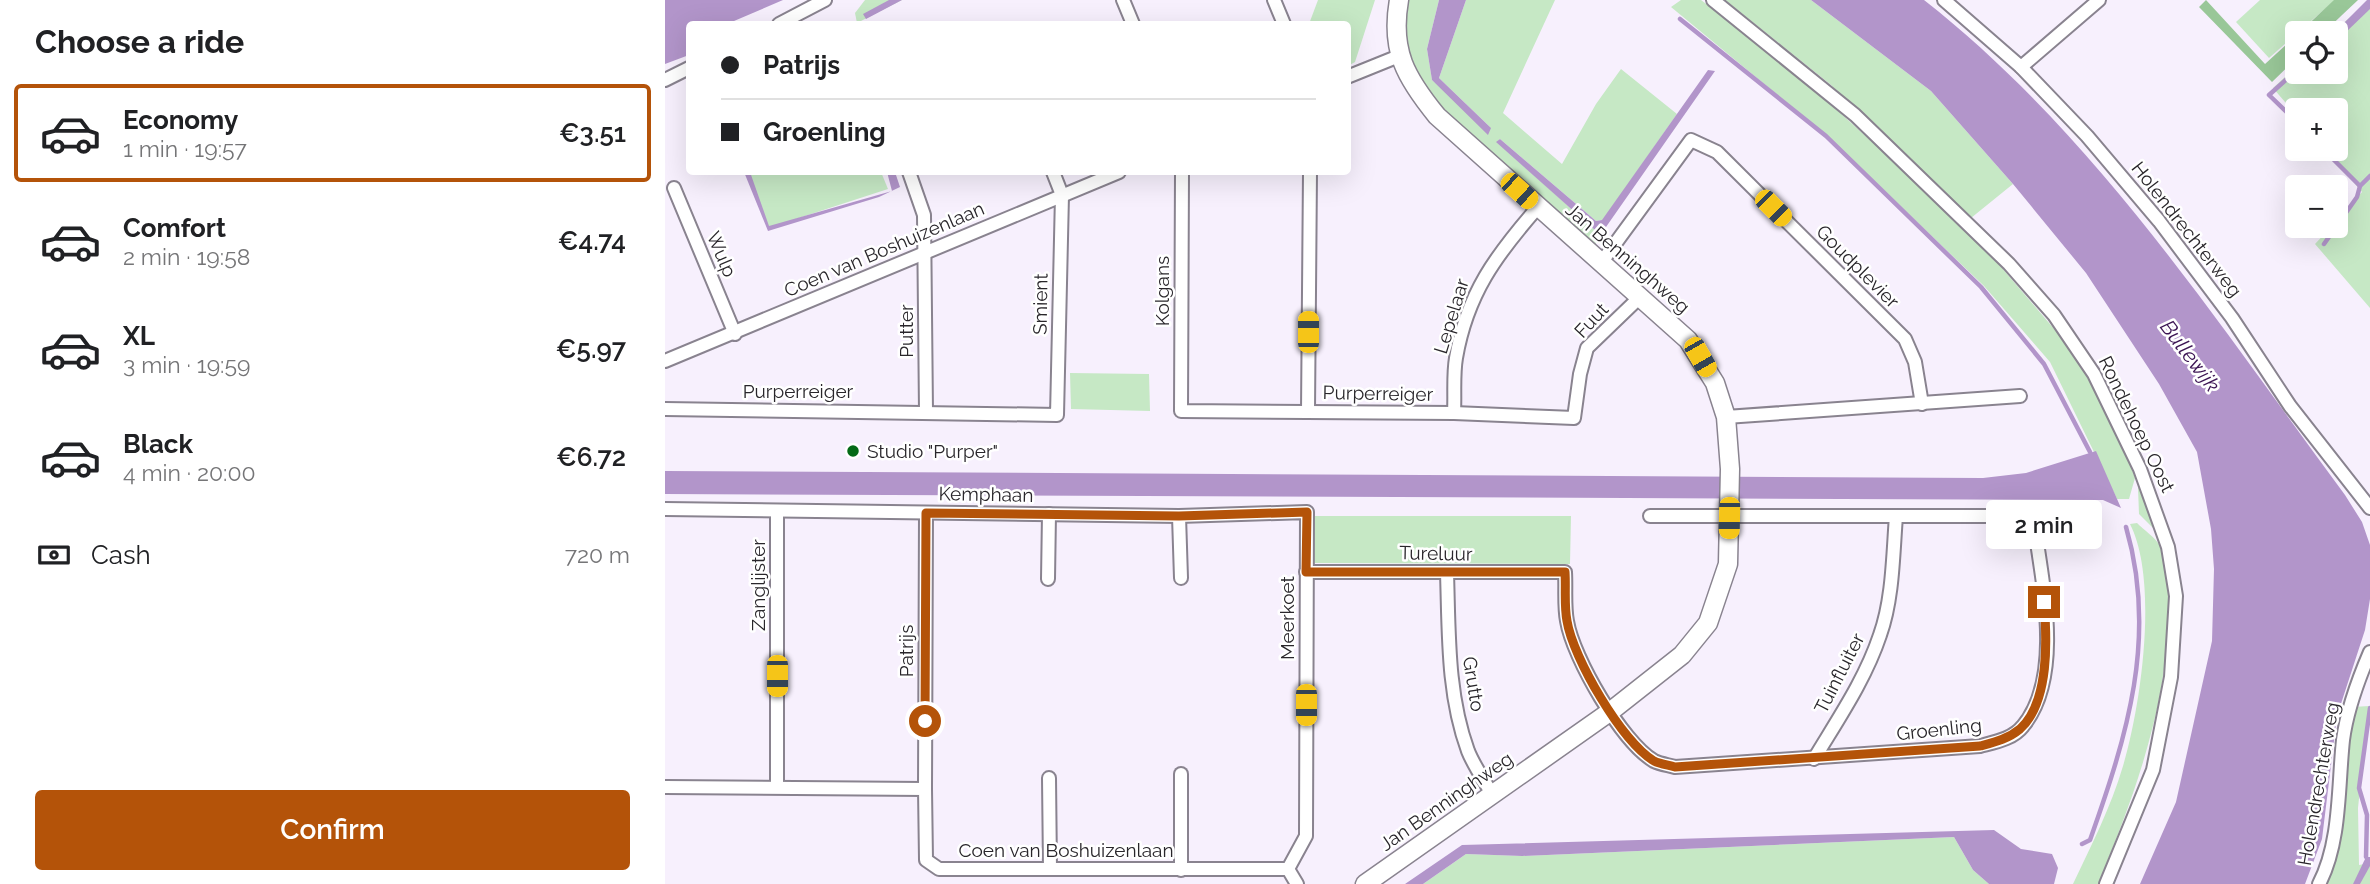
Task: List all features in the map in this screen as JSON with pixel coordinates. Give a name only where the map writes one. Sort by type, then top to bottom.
[{"type":"street","points":[[785,21],[825,0]]},
{"type":"street","points":[[1123,0],[1132,21]]},
{"type":"street","points":[[1274,0],[1282,21]]},
{"type":"street","name":"Jan Benninghweg","points":[[1365,884],[1611,711],[1682,655],[1707,623],[1728,564],[1730,469],[1726,417],[1715,383],[1689,340],[1437,116],[1410,83],[1399,56],[1396,17],[1399,0]]},
{"type":"street","name":"Rondehoep Oost","points":[[1713,0],[1855,116],[2009,264],[2054,315],[2094,374],[2140,469],[2168,547],[2176,596],[2171,677],[2153,770],[2106,884]]},
{"type":"street","name":"Holendrechterweg","points":[[1944,0],[2021,66],[2087,136],[2159,220],[2232,318],[2290,406],[2370,508]]},
{"type":"street","points":[[2021,66],[2099,0]]},
{"type":"street","points":[[1351,75],[1399,56]]},
{"type":"street","points":[[665,80],[686,70]]},
{"type":"street","name":"Goudplevier","points":[[1601,263],[1691,140],[1717,152],[1905,339],[1915,362],[1922,404]]},
{"type":"street","name":"Putter","points":[[910,175],[924,215],[926,411]]},
{"type":"street","points":[[1054,175],[1062,195]]},
{"type":"street","name":"Coen van Boshuizenlaan","points":[[665,361],[1112,175]]},
{"type":"street","name":"Kolgans","points":[[1181,411],[1182,175]]},
{"type":"street","points":[[1308,411],[1310,175]]},
{"type":"street","name":"Wulp","points":[[674,188],[735,334]]},
{"type":"street","name":"Smient","points":[[1057,415],[1062,195]]},
{"type":"street","name":"Lepelaar","points":[[1454,413],[1455,359],[1477,288],[1498,253],[1538,207]]},
{"type":"street","name":"Fuut","points":[[1574,418],[1580,374],[1587,348],[1641,296]]},
{"type":"street","points":[[1726,417],[2020,396]]},
{"type":"street","name":"Purperreiger","points":[[665,409],[1057,415]]},
{"type":"street","name":"Purperreiger","points":[[1181,411],[1454,413],[1574,418]]},
{"type":"street","name":"Kemphaan","points":[[665,509],[1179,516],[1307,512]]},
{"type":"street","name":"Zanglijster","points":[[777,511],[777,786]]},
{"type":"street","name":"Meerkoet","points":[[1288,869],[1306,836],[1307,512]]},
{"type":"street","name":"Patrijs","points":[[925,789],[926,513]]},
{"type":"street","name":"Groenling","points":[[1565,572],[1567,621],[1577,657],[1611,711],[1642,752],[1656,762],[1675,767],[1980,746],[2005,740],[2022,727],[2037,702],[2046,662],[2047,633],[2033,516],[1729,513],[1650,516]]},
{"type":"street","points":[[1048,579],[1049,514]]},
{"type":"street","points":[[1179,516],[1181,578]]},
{"type":"street","name":"Tuinfluiter","points":[[1814,759],[1858,687],[1881,633],[1893,557],[1896,516]]},
{"type":"street","name":"Tureluur","points":[[1306,572],[1565,572]]},
{"type":"street","name":"Grutto","points":[[1447,573],[1449,643],[1455,703],[1469,752],[1492,794]]},
{"type":"street","name":"Holendrechterweg","points":[[2319,884],[2325,873],[2336,817],[2347,716],[2370,652]]},
{"type":"street","points":[[1181,774],[1181,870]]},
{"type":"street","points":[[1049,778],[1050,869]]},
{"type":"street","points":[[665,787],[925,789]]},
{"type":"street","name":"Coen van Boshuizenlaan","points":[[925,789],[926,860],[939,869],[1288,869]]},
{"type":"street","points":[[1288,869],[1297,884]]},
{"type":"green space","points":[[865,0],[902,0],[861,21],[857,21],[855,13]]},
{"type":"green space","points":[[1318,0],[1375,0],[1355,62],[1351,64],[1351,21],[1310,21]]},
{"type":"green space","points":[[1407,0],[1439,0],[1427,49],[1432,80],[1491,128],[1439,78],[1466,0],[1555,0],[1503,113],[1562,164],[1596,104],[1621,69],[1677,114],[1603,220],[1596,221],[1500,139],[1497,142],[1596,231],[1596,246],[1467,134],[1424,85],[1412,64],[1408,49],[1405,24]]},
{"type":"green space","points":[[1681,0],[1701,0],[1793,70],[1904,171],[1996,261],[2061,337],[2087,375],[2135,478],[2129,499],[2117,499],[2050,362],[1984,286],[1826,135],[1671,7]]},
{"type":"green space","points":[[1725,0],[1811,0],[1931,91],[2013,184],[1971,218],[1831,85]]},
{"type":"green space","points":[[2206,0],[2265,64],[2285,46],[2285,70],[2272,82],[2199,7]]},
{"type":"green space","points":[[2260,0],[2335,0],[2311,21],[2285,21],[2285,44],[2269,58],[2236,22]]},
{"type":"green space","points":[[2334,0],[2358,0],[2336,21],[2312,21]]},
{"type":"green space","points":[[2370,0],[2370,308],[2315,244],[2321,238],[2348,238],[2348,208],[2362,192],[2335,161],[2348,161],[2348,98],[2285,98],[2285,102],[2273,88],[2285,77],[2285,84],[2348,84],[2348,21],[2346,21]]},
{"type":"green space","points":[[747,175],[882,175],[888,189],[768,228]]},
{"type":"green space","points":[[1070,373],[1149,374],[1150,411],[1071,409]]},
{"type":"green space","points":[[2138,488],[2142,488],[2158,533],[2139,514]]},
{"type":"green space","points":[[1313,516],[1571,516],[1570,564],[1311,563]]},
{"type":"green space","points":[[2137,523],[2158,543],[2166,569],[2168,632],[2158,706],[2126,814],[2098,884],[2073,884],[2118,781],[2136,711],[2145,610],[2144,577],[2139,548],[2130,524]]},
{"type":"green space","points":[[2369,706],[2358,808],[2359,865],[2370,863],[2370,884],[2324,884],[2353,707]]},
{"type":"green space","points":[[1954,837],[1973,870],[1989,884],[1423,884],[1466,854],[1522,856]]},
{"type":"water","points":[[665,0],[783,0],[734,21],[686,21],[686,56],[665,64]]},
{"type":"water","points":[[889,0],[902,0],[866,19],[863,14]]},
{"type":"water","points":[[1439,0],[1466,0],[1439,78],[1491,128],[1488,135],[1432,80],[1427,49]]},
{"type":"water","name":"Bullewijk","points":[[1811,0],[1924,0],[1986,53],[2044,110],[2099,170],[2151,233],[2345,495],[2362,522],[2370,545],[2370,599],[2365,630],[2337,716],[2322,839],[2305,884],[2140,884],[2176,802],[2212,641],[2214,569],[2211,529],[2197,452],[2159,384],[2086,273],[2013,184],[1931,91]]},
{"type":"water","points":[[2370,0],[2370,9],[2348,30],[2346,21]]},
{"type":"water","points":[[1708,70],[1715,71],[1606,227],[1596,231],[1496,142],[1500,139],[1596,221],[1602,220]]},
{"type":"water","points":[[745,175],[751,175],[769,226],[891,191],[879,197],[768,231]]},
{"type":"water","points":[[888,175],[896,175],[900,187],[892,191]]},
{"type":"water","points":[[2096,451],[2121,508],[2103,500],[665,494],[665,471],[1983,478],[2026,473]]},
{"type":"water","points":[[1994,830],[2021,849],[2052,854],[2058,868],[2054,884],[1989,884],[1973,870],[1954,837],[1522,856],[1466,854],[1423,884],[1405,884],[1462,845]]},
{"type":"water","points":[[2366,857],[2370,857],[2370,866],[2360,884],[2353,884]]},
{"type":"waterway","points":[[1680,19],[1826,136],[1981,287],[2044,364],[2090,452]]},
{"type":"waterway","points":[[2285,81],[2269,95],[2285,110]]},
{"type":"waterway","points":[[2335,161],[2360,186]]},
{"type":"waterway","points":[[2324,244],[2357,197],[2360,186],[2370,176]]},
{"type":"waterway","points":[[2082,844],[2090,840],[2116,763],[2134,686],[2139,608],[2135,568],[2126,527]]},
{"type":"waterway","points":[[2366,857],[2367,815],[2359,788],[2370,708]]},
{"type":"place","name":"Studio \"Purper\"","points":[[853,451]]},
{"type":"route","points":[[925,721],[926,513],[1179,516],[1307,512],[1306,572],[1565,572],[1567,621],[1577,657],[1593,686],[1642,752],[1656,762],[1675,767],[1980,746],[2005,740],[2022,727],[2037,702],[2046,662],[2044,602]]}]
